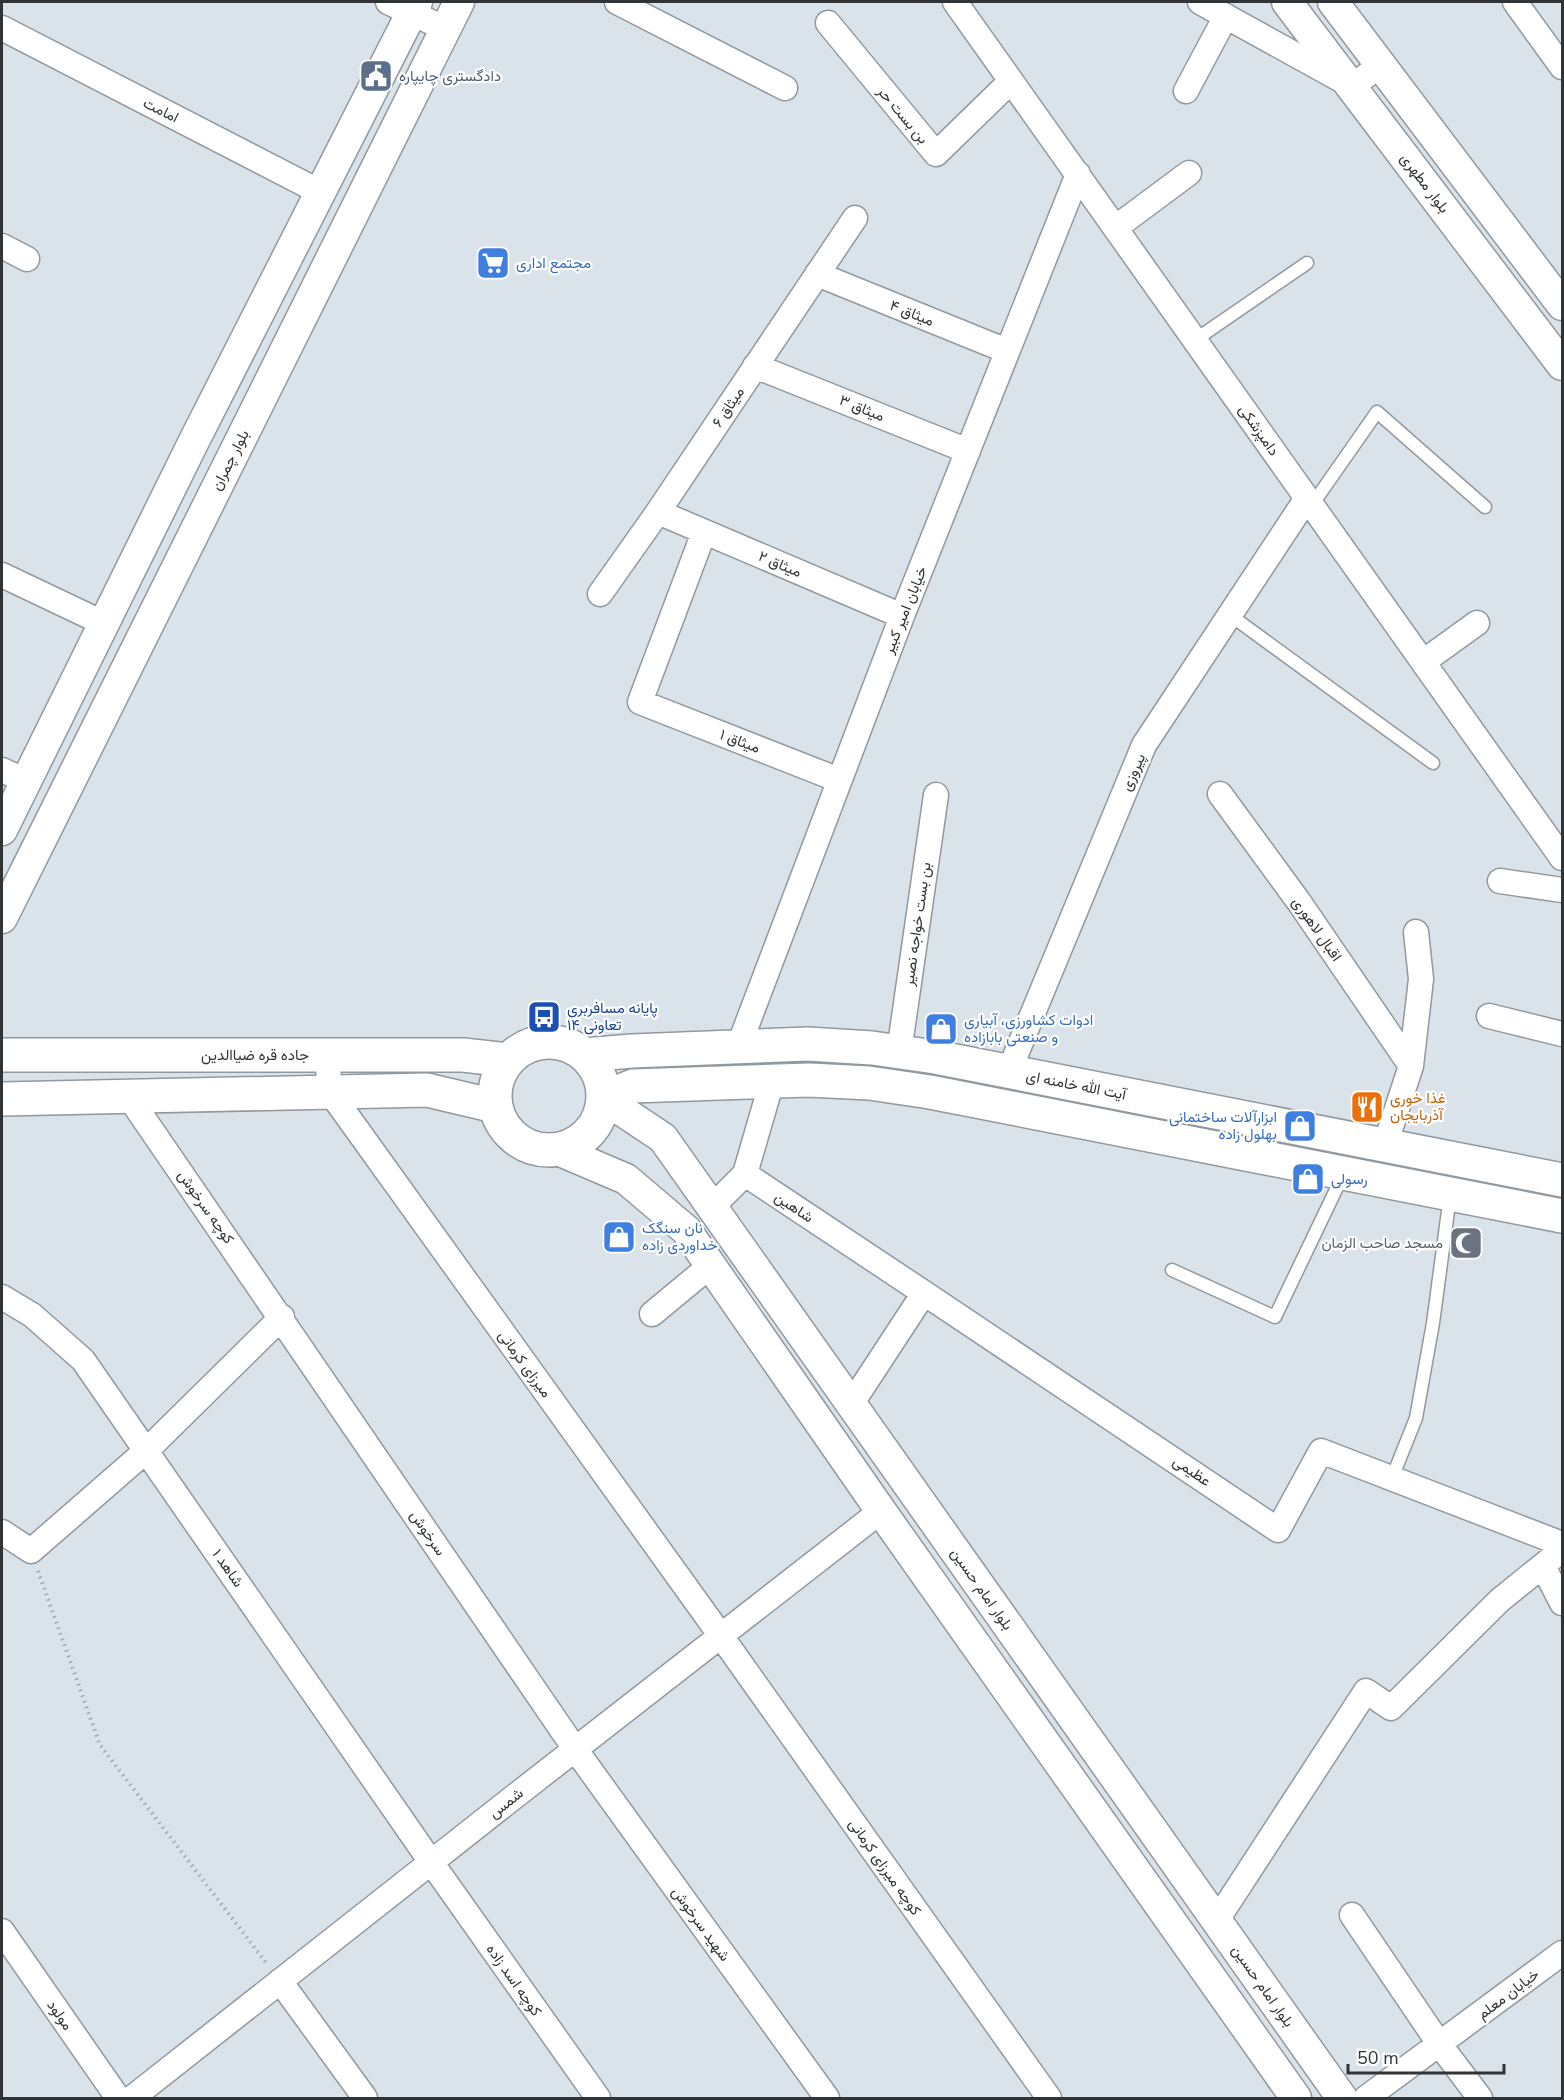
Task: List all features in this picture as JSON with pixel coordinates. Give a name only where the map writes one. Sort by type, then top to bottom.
[{"type":"main road","points":[[554,1042],[584,1055],[595,1068],[601,1082],[603,1098],[599,1117],[590,1132],[575,1144],[558,1150],[541,1150],[525,1145],[511,1135],[501,1121],[495,1106],[495,1089],[508,1060],[521,1050],[537,1043],[554,1042]]},
{"type":"main road","name":"آیت الله خامنه ای","points":[[584,1055],[808,1044],[872,1048],[1009,1071],[1563,1180]]},
{"type":"main road","name":"جاده قره ضیاالدین","points":[[2,1056],[463,1055],[508,1060]]},
{"type":"main road","points":[[603,1098],[633,1086],[809,1080],[869,1083],[919,1090],[1563,1216]]},
{"type":"main road","points":[[2,1099],[427,1090],[495,1106]]},
{"type":"street","name":"بلوار چمران","points":[[2,918],[459,2]]},
{"type":"street","points":[[616,2],[651,9],[785,88]]},
{"type":"street","name":"دامپزشکی","points":[[955,2],[1563,858]]},
{"type":"street","points":[[1200,2],[1352,86],[1381,65]]},
{"type":"street","name":"بلوار مطهری","points":[[1287,2],[1563,365]]},
{"type":"street","points":[[1333,2],[1563,305]]},
{"type":"street","points":[[1515,2],[1563,67]]},
{"type":"street","points":[[2,830],[14,776],[104,623],[320,192],[405,5],[446,29]]},
{"type":"street","points":[[1186,91],[1226,16]]},
{"type":"street","name":"بن بست حر","points":[[828,23],[936,154],[1011,81]]},
{"type":"street","name":"امامت","points":[[2,28],[320,192]]},
{"type":"street","points":[[1116,228],[1189,173]]},
{"type":"street","name":"خیابان امیر کبیر","points":[[738,1048],[902,616],[1078,174]]},
{"type":"street","name":"میثاق ۶","points":[[600,594],[658,512],[855,218]]},
{"type":"street","points":[[2,246],[27,259]]},
{"type":"street","name":"میثاق ۴","points":[[817,274],[1008,351]]},
{"type":"street","name":"میثاق ۳","points":[[756,366],[968,451]]},
{"type":"street","name":"پیروزی","points":[[1009,1071],[1144,745],[1230,615],[1310,502]]},
{"type":"street","name":"میثاق ۲","points":[[658,512],[902,616]]},
{"type":"street","name":"میثاق ۱","points":[[704,532],[640,702],[839,780]]},
{"type":"street","points":[[2,575],[104,623]]},
{"type":"street","points":[[1423,662],[1477,622]]},
{"type":"street","name":"اقبال لاهوری","points":[[1220,794],[1299,902],[1411,1066]]},
{"type":"street","name":"بن بست خواجه نصیر","points":[[899,1052],[936,795]]},
{"type":"street","points":[[1500,881],[1563,890]]},
{"type":"street","points":[[1385,1146],[1411,1066],[1421,979],[1416,932]]},
{"type":"street","points":[[1489,1016],[1563,1034]]},
{"type":"street","points":[[327,1055],[330,1092]]},
{"type":"street","points":[[712,1207],[745,1173],[772,1081]]},
{"type":"street","name":"میرزای کرمانی","points":[[330,1092],[721,1636]]},
{"type":"street","name":"کوچه سرخوش","points":[[129,1096],[282,1317]]},
{"type":"street","name":"بلوار امام حسین","points":[[603,1098],[663,1138],[1342,2098]]},
{"type":"street","points":[[558,1150],[626,1179],[686,1230],[881,1511],[1296,2098]]},
{"type":"street","name":"شاهین","points":[[745,1173],[924,1293]]},
{"type":"street","points":[[652,1314],[711,1265]]},
{"type":"street","points":[[852,1403],[924,1293]]},
{"type":"street","name":"عظیمی","points":[[924,1293],[1278,1530],[1321,1451],[1563,1544]]},
{"type":"street","name":"شاهد ۱","points":[[2,1297],[32,1314],[83,1360],[431,1862]]},
{"type":"street","points":[[2,1532],[31,1551],[147,1450],[282,1317]]},
{"type":"street","name":"سرخوش","points":[[282,1317],[575,1749]]},
{"type":"street","name":"شمس","points":[[132,2098],[881,1511]]},
{"type":"street","points":[[1217,1920],[1366,1691],[1391,1708],[1500,1600],[1563,1550]]},
{"type":"street","points":[[1543,1566],[1563,1603]]},
{"type":"street","name":"کوچه میرزای کرمانی","points":[[721,1636],[1049,2098]]},
{"type":"street","name":"شهید سرخوش","points":[[575,1749],[827,2098]]},
{"type":"street","name":"کوچه اسد زاده","points":[[431,1862],[598,2098]]},
{"type":"street","points":[[1352,1915],[1440,2045],[1480,2098]]},
{"type":"street","name":"مولود","points":[[2,1931],[118,2098]]},
{"type":"street","name":"خیابان معلم","points":[[1366,2098],[1563,1953]]},
{"type":"street","points":[[280,1981],[365,2098]]},
{"type":"lane","points":[[1195,340],[1307,263]]},
{"type":"lane","points":[[1310,502],[1377,412],[1485,507]]},
{"type":"lane","points":[[1230,615],[1433,762]]},
{"type":"lane","points":[[1172,1270],[1275,1317],[1344,1173]]},
{"type":"lane","points":[[1392,1478],[1416,1418],[1433,1323],[1450,1194]]},
{"type":"path","points":[[31,1551],[100,1745],[280,1981]]},
{"type":"place","name":"دادگستری چایپاره","points":[[376,76]]},
{"type":"place","name":"مجتمع اداری","points":[[493,263]]},
{"type":"place","name":"پایانه مسافربری تعاونی ۱۴","points":[[544,1017]]},
{"type":"place","name":"ادوات کشاورزی، آبیاری و صنعتی بابازاده","points":[[941,1029]]},
{"type":"place","name":"غذا خوری آذربایجان","points":[[1367,1107]]},
{"type":"place","name":"ابزارآلات ساختمانی بهلول زاده","points":[[1300,1126]]},
{"type":"place","name":"رسولی","points":[[1308,1179]]},
{"type":"place","name":"نان سنگک خداوردی زاده","points":[[619,1237]]},
{"type":"place","name":"مسجد صاحب الزمان","points":[[1466,1243]]}]
